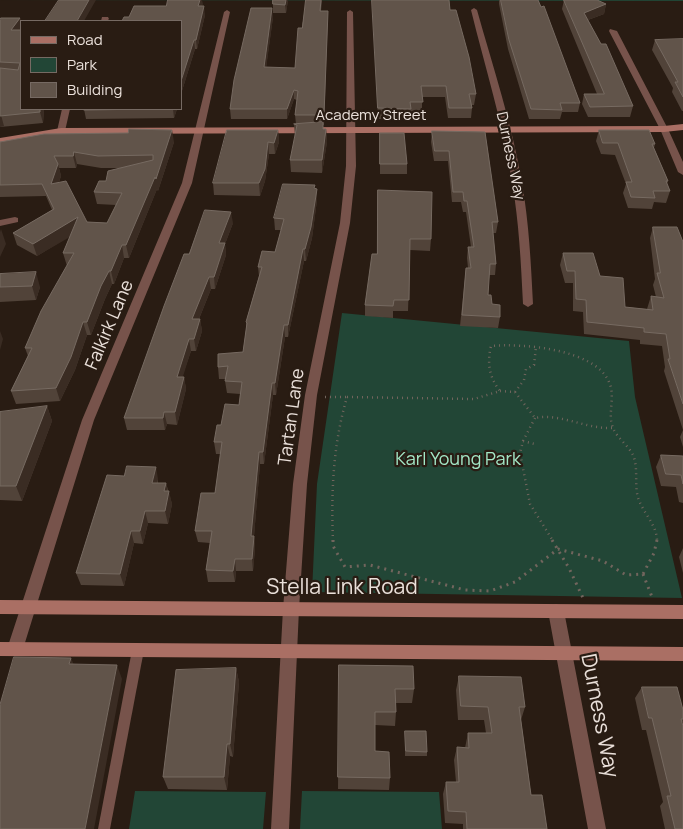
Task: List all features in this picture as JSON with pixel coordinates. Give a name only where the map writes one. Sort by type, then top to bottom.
[{"type":"main road","name":"Academy Street","points":[[0,141],[61,131],[664,129],[683,127]]},
{"type":"main road","name":"Stella Link Road","points":[[0,606],[683,612]]},
{"type":"main road","points":[[7,649],[683,654]]},
{"type":"street","name":"Durness Way","points":[[474,10],[506,130],[517,183],[526,252],[528,304]]},
{"type":"street","name":"Falkirk Lane","points":[[7,649],[27,606],[88,420],[156,264],[187,183],[201,130],[227,12]]},
{"type":"street","name":"Tartan Lane","points":[[280,829],[291,609],[300,484],[311,395],[345,223],[351,166],[350,12]]},
{"type":"street","points":[[613,31],[664,129],[683,172]]},
{"type":"street","points":[[61,131],[66,110]]},
{"type":"street","points":[[0,223],[15,220]]},
{"type":"street","name":"Durness Way","points":[[556,611],[598,829]]},
{"type":"lane","points":[[104,829],[138,650]]},
{"type":"path","points":[[500,391],[492,382],[488,357],[491,346],[519,344],[574,355],[590,362],[606,376],[613,393],[612,428],[632,454],[638,469],[636,488],[638,500],[657,536],[656,550],[643,574],[658,612]]},
{"type":"path","points":[[515,392],[524,380],[526,369],[534,365],[536,347]]},
{"type":"path","points":[[311,395],[474,399],[500,391],[515,392],[535,418]]},
{"type":"path","points":[[347,397],[339,425],[333,466],[332,514],[333,546],[345,567],[370,565],[465,590],[490,590],[514,582],[558,549]]},
{"type":"path","points":[[535,418],[553,416],[567,422],[588,424],[600,429],[612,428]]},
{"type":"path","points":[[535,418],[523,441],[520,453],[530,504],[558,549],[590,612]]},
{"type":"path","points":[[523,441],[535,444]]},
{"type":"path","points":[[558,549],[603,562],[626,575],[643,574]]},
{"type":"green space","points":[[0,0],[683,0],[683,1]]},
{"type":"green space","name":"Karl Young Park","points":[[342,313],[629,341],[635,397],[682,598],[312,592],[317,484]]},
{"type":"green space","points":[[135,791],[266,792],[263,829],[129,829]]},
{"type":"green space","points":[[302,791],[439,792],[442,829],[300,829]]},
{"type":"building","points":[[59,0],[89,0],[78,20],[46,20]]},
{"type":"building","points":[[168,0],[200,0],[198,6],[204,6],[196,40],[194,40],[182,78],[182,20],[122,20],[124,17],[129,17],[134,6],[166,6]]},
{"type":"building","points":[[273,0],[286,0],[285,5],[273,4]]},
{"type":"building","points":[[306,0],[321,0],[320,11],[328,11],[324,115],[295,115],[298,91],[294,90],[287,109],[230,109],[234,80],[251,8],[272,8],[264,67],[295,68],[298,28],[302,28]]},
{"type":"building","points":[[372,0],[449,0],[450,10],[456,10],[469,57],[476,94],[469,94],[472,108],[449,108],[446,86],[421,86],[423,102],[410,102],[411,109],[378,108]]},
{"type":"building","points":[[501,0],[538,0],[541,7],[544,6],[580,103],[560,103],[562,110],[531,109],[509,40]]},
{"type":"building","points":[[564,0],[597,0],[606,4],[584,13],[601,44],[606,44],[633,106],[590,107],[584,94],[604,94]]},
{"type":"building","points":[[1,18],[20,18],[11,30],[20,30],[20,63],[0,62]]},
{"type":"building","points":[[683,39],[683,97],[675,82],[678,82],[655,40]]},
{"type":"building","points":[[20,63],[20,110],[40,110],[40,112],[0,116],[0,68],[18,70]]},
{"type":"building","points":[[323,122],[323,129],[326,129],[322,160],[290,160],[297,125],[294,124]]},
{"type":"building","points":[[129,129],[172,130],[156,179],[155,177],[126,245],[122,245],[111,271],[109,271],[101,286],[87,322],[83,322],[71,357],[56,388],[11,391],[32,348],[25,348],[41,311],[74,253],[63,253],[78,217],[33,244],[13,233],[54,209],[42,184],[0,185],[0,142],[44,134],[128,133]],"holes":[[[74,152],[98,156],[153,155],[153,160],[108,171],[106,181],[99,181],[94,192],[122,193],[107,223],[87,222],[66,181],[51,184],[58,164],[54,156],[73,156]]]},
{"type":"building","points":[[227,130],[278,130],[274,143],[268,142],[265,169],[259,183],[213,183]]},
{"type":"building","points":[[599,130],[649,130],[655,144],[652,144],[668,181],[666,181],[670,191],[653,191],[655,198],[631,197],[626,182],[632,182],[618,143],[603,143]]},
{"type":"building","points":[[432,131],[485,132],[498,222],[492,222],[496,264],[490,264],[488,295],[491,295],[492,304],[500,305],[500,317],[462,315],[466,268],[471,268],[468,247],[474,247],[467,201],[464,201],[463,192],[453,192],[449,151],[435,151]]},
{"type":"building","points":[[380,133],[404,133],[407,164],[380,164]]},
{"type":"building","points":[[283,184],[315,185],[314,188],[317,189],[311,227],[305,249],[303,249],[288,325],[284,325],[275,383],[272,383],[263,452],[259,452],[251,536],[254,536],[252,559],[235,559],[233,571],[206,570],[212,531],[195,531],[201,493],[215,493],[222,442],[214,442],[217,425],[221,425],[225,404],[239,405],[242,382],[225,381],[228,366],[218,367],[218,354],[243,352],[246,322],[262,267],[258,267],[262,251],[275,252],[284,219],[274,218]]},
{"type":"building","points":[[378,190],[432,192],[431,239],[410,239],[409,300],[394,300],[393,306],[365,305],[372,254],[377,254]]},
{"type":"building","points":[[205,210],[231,212],[219,243],[225,243],[214,277],[209,277],[192,319],[200,319],[194,339],[189,339],[177,377],[184,377],[175,412],[164,412],[163,418],[124,418],[184,254],[189,254]]},
{"type":"building","points":[[653,227],[677,227],[683,242],[683,404],[668,359],[670,359],[666,334],[644,332],[644,328],[587,322],[586,300],[576,299],[575,271],[567,271],[563,253],[593,253],[600,276],[623,278],[625,307],[653,310],[651,296],[664,298],[657,273],[660,273]]},
{"type":"building","points":[[36,272],[32,286],[0,287],[0,274]]},
{"type":"building","points":[[47,406],[16,486],[0,486],[0,412]]},
{"type":"building","points":[[661,455],[683,456],[683,484],[681,475],[666,474]]},
{"type":"building","points":[[127,466],[156,467],[152,483],[166,483],[164,491],[169,491],[165,511],[145,511],[140,531],[131,531],[120,574],[76,573],[107,475],[124,476]]},
{"type":"building","points":[[14,657],[71,658],[69,664],[117,665],[85,829],[0,829],[0,705]]},
{"type":"building","points":[[339,665],[413,666],[414,689],[395,689],[396,712],[375,712],[375,751],[389,752],[390,778],[338,777]]},
{"type":"building","points":[[236,668],[230,744],[227,744],[224,777],[163,777],[176,670]]},
{"type":"building","points":[[459,676],[521,677],[525,707],[519,707],[531,795],[542,795],[547,829],[467,829],[466,812],[448,811],[446,782],[459,782],[457,747],[469,748],[468,733],[492,733],[488,707],[461,706]]},
{"type":"building","points":[[642,687],[677,687],[683,710],[683,719],[681,719],[683,726],[683,829],[675,829],[667,796],[671,796],[652,718],[649,718]]},
{"type":"building","points":[[405,731],[426,731],[427,752],[406,751]]}]
